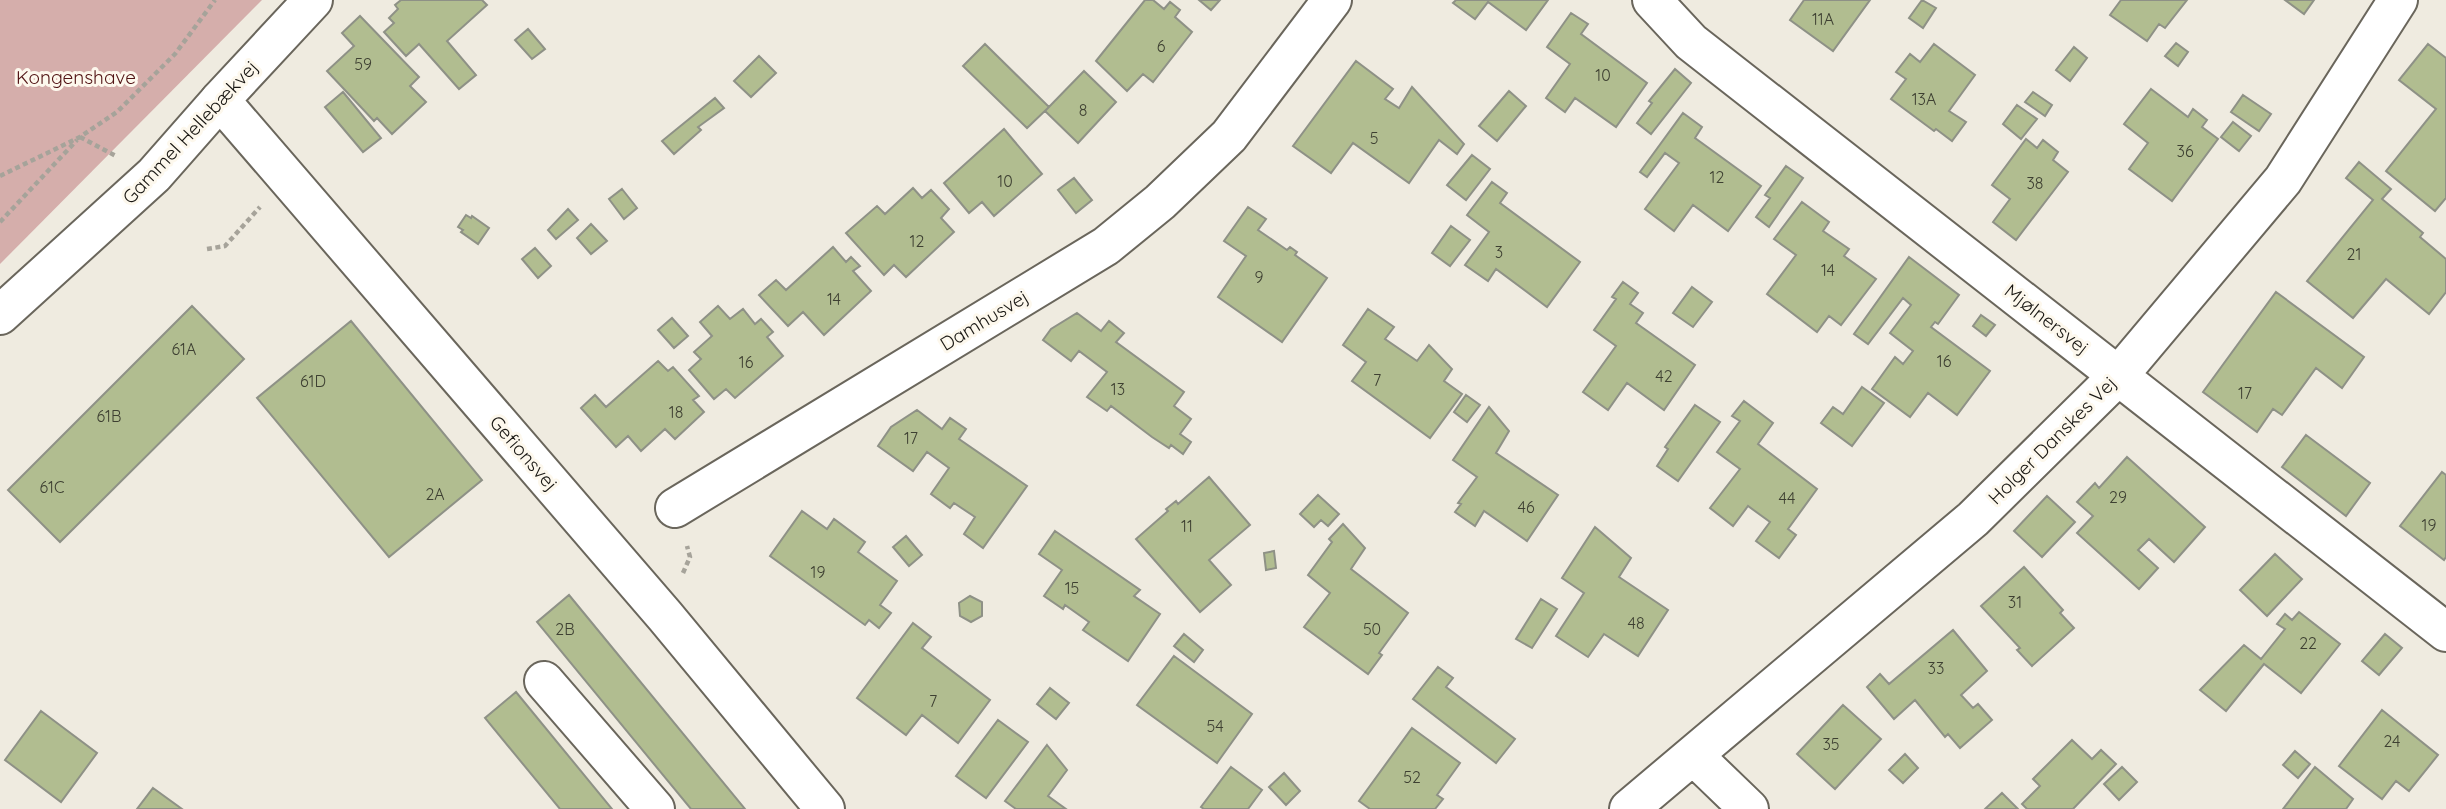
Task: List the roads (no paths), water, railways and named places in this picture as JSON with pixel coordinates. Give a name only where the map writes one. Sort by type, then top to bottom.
[{"type":"street","name":"Gammel Hellebækvej","points":[[0,316],[154,175],[313,0]]},
{"type":"street","name":"Damhusvej","points":[[675,508],[1105,246],[1160,202],[1229,136],[1332,0]]},
{"type":"street","name":"Mjølnersvej","points":[[1652,0],[1691,42],[2446,632]]},
{"type":"street","name":"Holger Danskes Vej","points":[[1629,809],[1973,519],[2119,375],[2283,180],[2398,0]]},
{"type":"street","name":"Gefionsvej","points":[[220,100],[665,616],[825,809]]},
{"type":"street","points":[[544,681],[655,809]]},
{"type":"street","points":[[1694,756],[1749,809]]},
{"type":"park label","name":"Kongenshave","points":[[76,77]]}]
